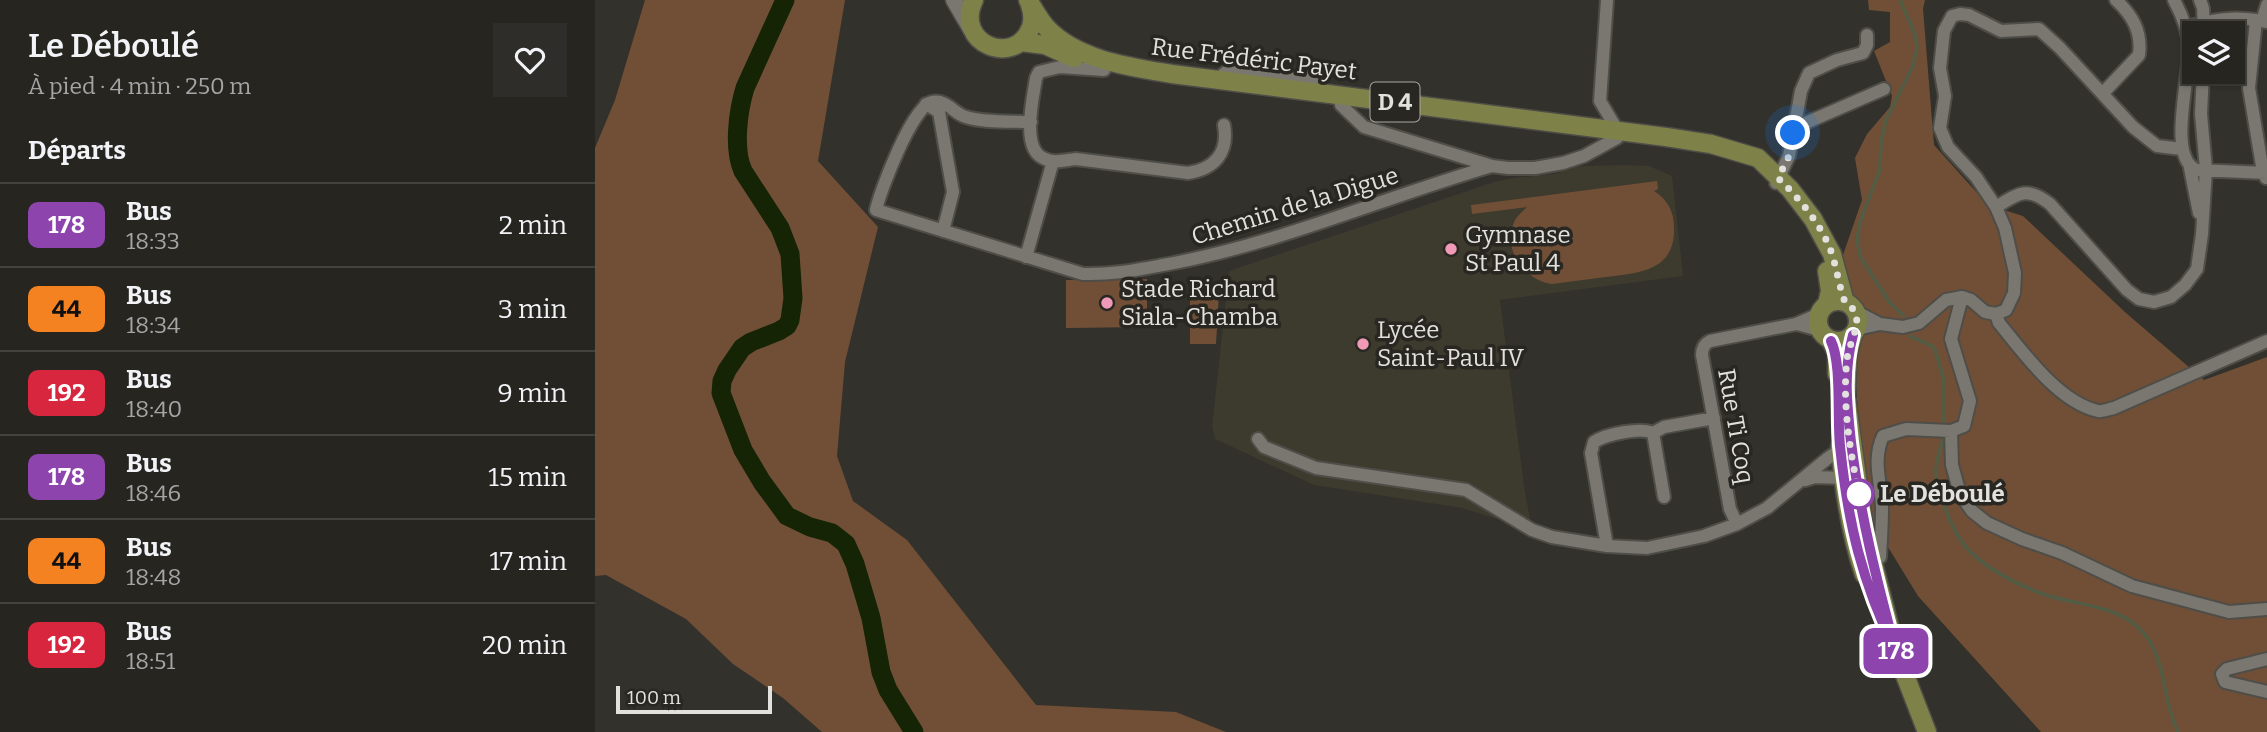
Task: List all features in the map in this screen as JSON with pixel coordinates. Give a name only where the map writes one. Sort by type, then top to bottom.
[{"type":"main road","points":[[954,0],[971,29]]},
{"type":"main road","points":[[971,29],[969,12],[974,0]]},
{"type":"main road","points":[[1021,42],[1033,22],[1033,10],[1028,0]]},
{"type":"main road","name":"Rue Frédéric Payet","points":[[1028,0],[1048,29],[1084,52],[1111,63],[1216,80],[1322,92],[1341,100]]},
{"type":"main road","name":"Rue Frédéric Payet","points":[[971,29],[987,46],[999,49],[1021,42],[1045,45],[1104,70],[1151,80],[1617,134],[1734,160],[1756,168],[1777,181]]},
{"type":"main road","name":"D 4","points":[[1777,181],[1803,203],[1823,236],[1832,254],[1852,319],[1845,378],[1848,463],[1856,550],[1876,611],[1896,652],[1927,732]]},
{"type":"main road","name":"D 4","points":[[1777,181],[1818,236],[1825,255],[1830,291],[1824,322],[1837,353],[1837,410],[1871,560],[1896,652]]},
{"type":"main road","points":[[1832,302],[1852,319],[1842,341],[1824,322],[1832,302]]},
{"type":"street","points":[[1608,0],[1600,101],[1617,134]]},
{"type":"street","points":[[1960,14],[1963,0]]},
{"type":"street","points":[[2103,93],[2139,55],[2139,33],[2128,11],[2116,0]]},
{"type":"street","points":[[2174,0],[2184,21]]},
{"type":"street","points":[[2200,0],[2203,21]]},
{"type":"street","points":[[2185,84],[2182,149],[2185,161],[2190,167],[2197,170],[2266,175],[2249,88],[2267,5]]},
{"type":"street","points":[[1852,319],[1903,327],[1919,324],[1946,300],[1962,298],[1971,300],[1985,312],[1996,314],[2006,310],[2014,292],[2015,273],[2005,229],[1996,207],[1976,177],[1948,147],[1940,128],[1945,96],[1940,68],[1944,31],[1952,16],[1969,15],[2001,31],[2039,29],[2133,127],[2157,146],[2182,149]]},
{"type":"street","points":[[2217,21],[2222,18],[2262,21]]},
{"type":"street","points":[[1777,181],[1789,156],[1801,91],[1809,74],[1837,60],[1863,53],[1867,45],[1867,34]]},
{"type":"street","points":[[1104,70],[1060,67],[1039,72],[1035,78],[1032,147],[1044,159],[1076,159],[1195,172],[1209,166],[1220,155],[1227,139],[1224,125]]},
{"type":"street","points":[[1996,207],[2016,194],[2026,192],[2038,195],[2127,290],[2139,299],[2154,302],[2171,296],[2185,285],[2197,269],[2206,169],[2201,114],[2202,84]]},
{"type":"street","points":[[1794,128],[1884,89]]},
{"type":"street","name":"Chemin de la Digue","points":[[1341,100],[1364,127],[1492,166],[1551,166],[1584,156],[1617,134]]},
{"type":"street","name":"Chemin de la Digue","points":[[1031,122],[972,119],[942,108],[939,102],[926,104],[919,111],[905,137],[876,210],[1083,274],[1107,275],[1201,258],[1249,246],[1492,166]]},
{"type":"street","points":[[942,108],[953,192],[943,231]]},
{"type":"street","points":[[1584,156],[1591,146],[1594,132]]},
{"type":"street","points":[[1026,257],[1053,161]]},
{"type":"street","points":[[2190,167],[2202,234]]},
{"type":"street","points":[[1871,560],[1880,557],[1882,505],[1877,470],[1878,446],[1883,436],[1906,429],[1951,431],[1963,426],[1970,401],[1951,339],[1962,298]]},
{"type":"street","points":[[1996,314],[1999,323],[2049,381],[2071,398],[2100,411],[2115,408],[2267,341]]},
{"type":"street","name":"Rue Ti Coq","points":[[1737,524],[1730,509],[1702,355],[1705,344],[1796,324],[1824,322]]},
{"type":"street","points":[[1653,433],[1664,427],[1714,418]]},
{"type":"street","points":[[1607,546],[1592,447],[1603,437],[1645,429],[1653,433]]},
{"type":"street","points":[[1951,431],[1952,465],[1957,487],[1972,511],[1987,523],[2132,586],[2229,612],[2267,609]]},
{"type":"street","points":[[1653,433],[1664,497]]},
{"type":"street","points":[[1258,439],[1264,447],[1316,468],[1466,490],[1532,530],[1552,537],[1607,546],[1647,548],[1682,542],[1737,524],[1767,508],[1828,457],[1848,463]]},
{"type":"street","points":[[1802,481],[1848,463]]},
{"type":"street","points":[[2267,659],[2227,669],[2222,674],[2225,682],[2267,692]]},
{"type":"shaded area","points":[[645,0],[845,0],[818,161],[878,227],[845,362],[837,456],[853,501],[907,540],[1036,705],[1176,712],[1226,732],[822,732],[783,698],[733,664],[686,619],[606,575],[595,576],[595,148],[615,100]]},
{"type":"shaded area","points":[[1868,0],[1925,0],[1923,9],[1934,145],[1988,205],[2023,216],[2126,313],[2204,380],[2267,357],[2267,732],[2041,732],[1918,596],[1872,521],[1862,464],[1857,400],[1857,349],[1861,305],[1849,293],[1843,255],[1862,200],[1855,158],[1867,134],[1890,107],[1892,96],[1874,51],[1890,42],[1890,12],[1869,10]]},
{"type":"shaded area","name":"Lycée Saint-Paul IV","points":[[1578,166],[1649,166],[1672,176],[1683,276],[1500,300],[1532,530],[1462,508],[1314,485],[1215,439],[1212,427],[1229,271],[1494,182],[1555,174]]},
{"type":"shaded area","points":[[1657,181],[1658,189],[1654,191],[1663,198],[1673,216],[1673,242],[1662,261],[1631,274],[1552,284],[1542,281],[1524,269],[1513,252],[1511,231],[1515,220],[1527,207],[1472,214],[1471,205]]},
{"type":"shaded area","name":"Stade Richard Siala-Chamba","points":[[1147,279],[1147,327],[1066,328],[1066,280]]},
{"type":"shaded area","points":[[1190,291],[1219,292],[1216,344],[1190,344]]},
{"type":"waterway","points":[[785,0],[745,88],[737,141],[743,171],[780,228],[790,254],[793,298],[790,320],[787,326],[779,331],[742,348],[727,370],[721,393],[743,450],[787,516],[810,527],[832,533],[846,544],[855,564],[871,618],[881,672],[888,690],[914,732]]},
{"type":"waterway","points":[[1900,0],[1915,34],[1917,47],[1913,66],[1886,120],[1881,142],[1880,169],[1860,222],[1857,240],[1861,258],[1890,303],[1904,316]]},
{"type":"waterway","points":[[1910,336],[1934,347],[1944,380],[1944,422]]},
{"type":"waterway","points":[[1944,437],[1937,461],[1937,482],[1951,522],[1967,549],[2000,574],[2026,587],[2049,596],[2097,607],[2119,615],[2139,628],[2148,639],[2160,665],[2178,732]]},
{"type":"bus line","name":"178","points":[[1831,341],[1837,353],[1840,450],[1856,550],[1876,611],[1896,652],[1871,560],[1854,464],[1845,378],[1853,335]]},
{"type":"place","name":"Gymnase St Paul 4","points":[[1451,249]]},
{"type":"place","name":"Stade Richard Siala-Chamba","points":[[1107,303]]},
{"type":"place","name":"Lycée Saint-Paul IV","points":[[1363,344]]},
{"type":"place","name":"Le Déboulé","points":[[1859,494]]},
{"type":"route","points":[[1793,133],[1789,156],[1778,178],[1803,203],[1823,236],[1832,254],[1845,302],[1858,317],[1857,329],[1848,353],[1845,378],[1859,494]]}]
